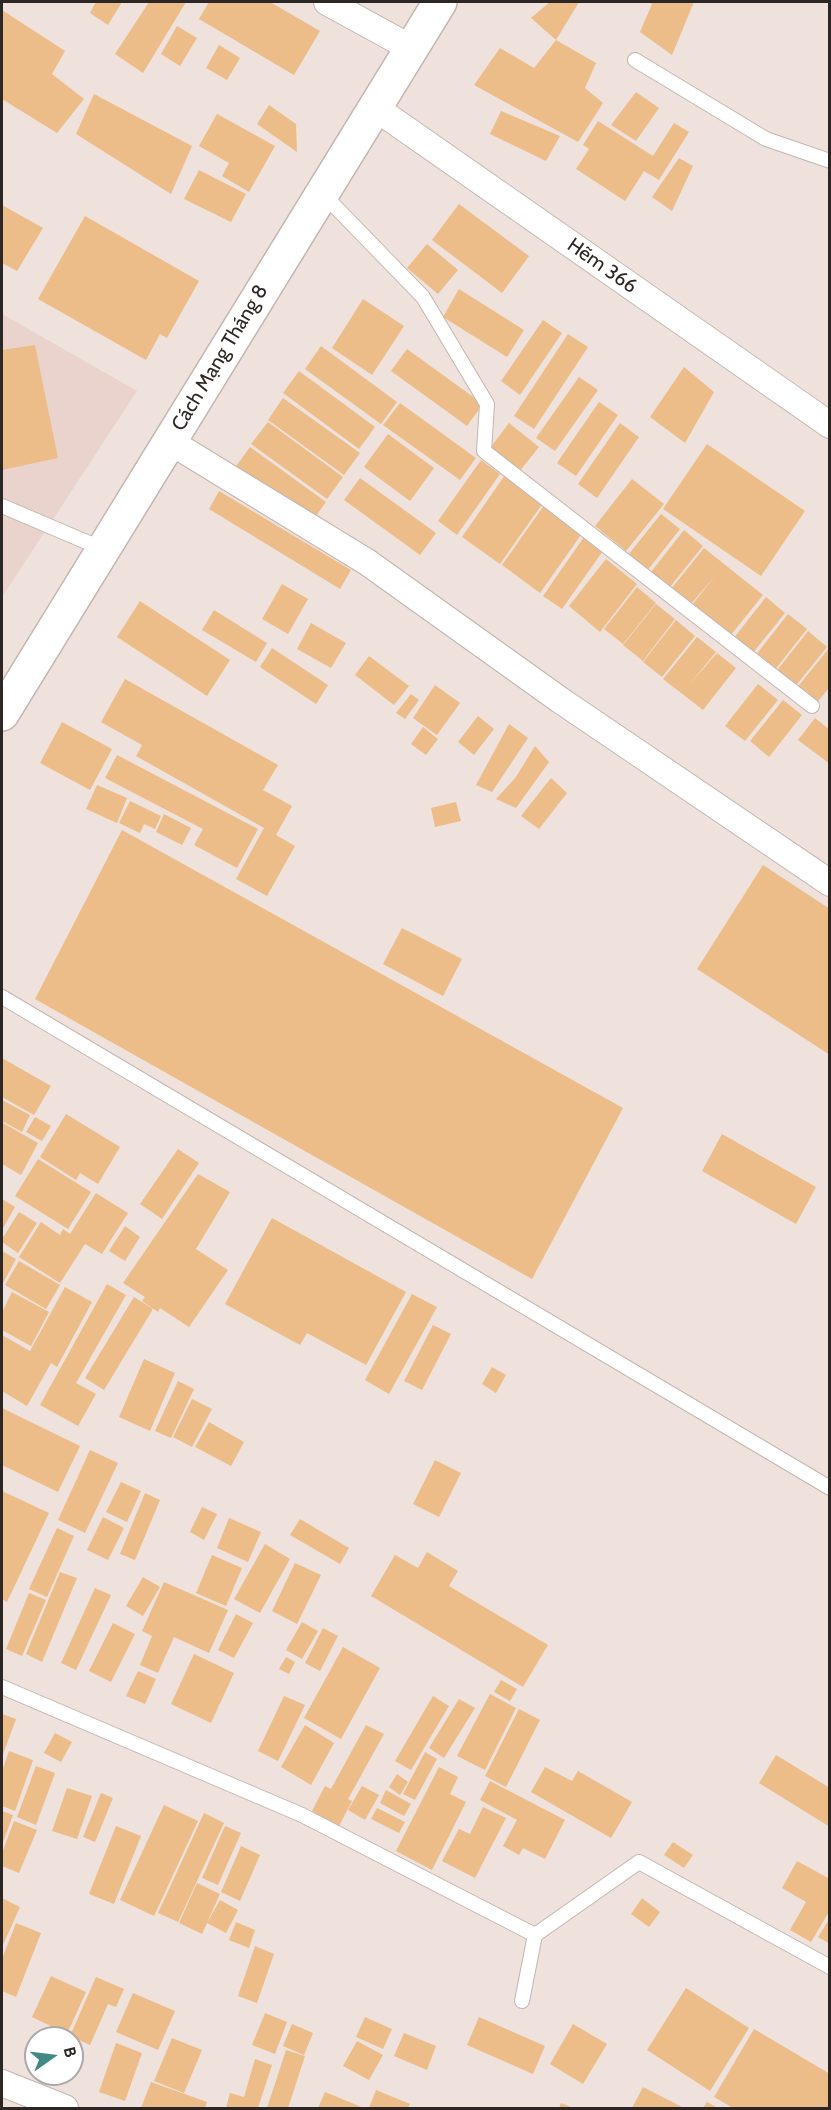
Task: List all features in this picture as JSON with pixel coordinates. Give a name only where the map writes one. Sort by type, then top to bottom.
[{"type":"highway","name":"Cách Mạng Tháng 8","points":[[2,714],[440,2]]},
{"type":"street","points":[[327,2],[411,48]]},
{"type":"street","name":"Hẽm 366","points":[[374,107],[830,425]]},
{"type":"street","points":[[169,441],[367,562],[560,700],[830,883]]},
{"type":"street","points":[[2,2084],[65,2109]]},
{"type":"lane","points":[[635,60],[766,139],[830,161]]},
{"type":"lane","points":[[322,192],[423,297],[487,404],[484,452],[812,706]]},
{"type":"lane","points":[[2,506],[103,549]]},
{"type":"lane","points":[[2,998],[830,1488]]},
{"type":"lane","points":[[2,1688],[302,1815],[535,1935]]},
{"type":"lane","points":[[522,2001],[535,1935],[639,1862],[830,1967]]},
{"type":"shaded area","points":[[2,314],[137,391],[2,597]]},
{"type":"building","points":[[96,2],[122,2],[108,25],[90,13]]},
{"type":"building","points":[[149,2],[186,2],[143,73],[115,54]]},
{"type":"building","points":[[209,2],[270,2],[320,31],[294,75],[199,19]]},
{"type":"building","points":[[550,2],[579,2],[556,40],[531,18]]},
{"type":"building","points":[[648,2],[694,2],[672,55],[640,32],[652,4]]},
{"type":"building","points":[[2,10],[65,51],[52,74],[84,99],[57,133],[2,99]]},
{"type":"building","points":[[177,26],[197,38],[180,66],[161,54]]},
{"type":"building","points":[[556,40],[596,63],[585,88],[603,103],[578,142],[474,85],[500,48],[534,68]]},
{"type":"building","points":[[219,45],[240,58],[227,80],[206,68]]},
{"type":"building","points":[[636,92],[659,108],[636,141],[611,125]]},
{"type":"building","points":[[94,94],[192,146],[171,194],[76,134]]},
{"type":"building","points":[[269,105],[296,124],[297,152],[257,124]]},
{"type":"building","points":[[501,111],[560,136],[546,161],[490,134]]},
{"type":"building","points":[[217,114],[275,146],[249,192],[222,176],[229,163],[199,146]]},
{"type":"building","points":[[598,121],[653,156],[674,123],[689,132],[659,180],[644,171],[625,201],[576,169],[589,149],[583,145]]},
{"type":"building","points":[[679,158],[693,166],[672,211],[652,197]]},
{"type":"building","points":[[199,170],[246,194],[231,222],[184,199]]},
{"type":"building","points":[[459,204],[529,256],[502,293],[432,240]]},
{"type":"building","points":[[2,205],[43,228],[17,271],[2,263]]},
{"type":"building","points":[[85,216],[199,281],[167,338],[160,334],[146,360],[38,299]]},
{"type":"building","points":[[427,244],[458,270],[438,294],[407,268]]},
{"type":"building","points":[[459,289],[524,330],[507,357],[443,317]]},
{"type":"building","points":[[363,299],[404,326],[372,375],[332,348]]},
{"type":"building","points":[[543,320],[562,333],[520,395],[501,381]]},
{"type":"building","points":[[568,334],[588,347],[534,429],[514,416]]},
{"type":"building","points":[[35,345],[58,458],[2,470],[2,350]]},
{"type":"building","points":[[321,346],[397,402],[381,424],[305,369]]},
{"type":"building","points":[[407,349],[483,404],[467,426],[391,371]]},
{"type":"building","points":[[684,367],[714,392],[685,443],[650,417]]},
{"type":"building","points":[[299,371],[375,427],[359,449],[283,393]]},
{"type":"building","points":[[579,377],[598,390],[555,451],[536,438]]},
{"type":"building","points":[[283,398],[360,453],[344,475],[268,420]]},
{"type":"building","points":[[599,402],[618,415],[576,476],[557,463]]},
{"type":"building","points":[[400,403],[476,458],[460,480],[383,425]]},
{"type":"building","points":[[268,422],[343,477],[327,499],[251,444]]},
{"type":"building","points":[[509,423],[539,447],[519,472],[490,448]]},
{"type":"building","points":[[620,423],[639,437],[597,498],[578,484]]},
{"type":"building","points":[[388,434],[434,468],[410,501],[364,467]]},
{"type":"building","points":[[707,444],[805,511],[761,576],[663,509]]},
{"type":"building","points":[[250,447],[326,502],[310,524],[234,469]]},
{"type":"building","points":[[481,460],[500,474],[457,535],[438,521]]},
{"type":"building","points":[[505,475],[543,503],[500,564],[462,537]]},
{"type":"building","points":[[360,478],[436,533],[420,555],[344,500]]},
{"type":"building","points":[[632,479],[664,504],[626,551],[595,526]]},
{"type":"building","points":[[219,491],[351,570],[340,589],[209,509]]},
{"type":"building","points":[[545,504],[583,532],[540,593],[502,565]]},
{"type":"building","points":[[661,514],[680,529],[647,571],[628,555]]},
{"type":"building","points":[[684,530],[703,546],[670,587],[651,572]]},
{"type":"building","points":[[586,534],[605,548],[562,609],[543,596]]},
{"type":"building","points":[[704,548],[763,595],[730,636],[692,605],[715,576],[690,605],[671,589]]},
{"type":"building","points":[[606,559],[637,584],[600,632],[569,606]]},
{"type":"building","points":[[282,584],[308,599],[288,634],[262,619]]},
{"type":"building","points":[[637,587],[656,603],[623,644],[604,629]]},
{"type":"building","points":[[766,597],[785,613],[752,654],[733,639]]},
{"type":"building","points":[[140,601],[230,660],[207,696],[117,637]]},
{"type":"building","points":[[656,604],[675,619],[643,661],[623,645]]},
{"type":"building","points":[[214,610],[267,643],[256,662],[202,630]]},
{"type":"building","points":[[788,614],[807,629],[774,671],[755,656]]},
{"type":"building","points":[[676,620],[695,636],[662,677],[643,662]]},
{"type":"building","points":[[311,623],[346,643],[331,668],[297,649]]},
{"type":"building","points":[[808,631],[827,647],[794,688],[775,673]]},
{"type":"building","points":[[697,637],[716,652],[689,685],[717,653],[736,668],[703,710],[663,679]]},
{"type":"building","points":[[830,647],[830,687],[814,706],[795,690]]},
{"type":"building","points":[[272,648],[328,685],[316,704],[260,667]]},
{"type":"building","points":[[369,656],[409,686],[394,705],[355,675]]},
{"type":"building","points":[[125,679],[278,765],[263,790],[292,806],[276,835],[295,846],[267,896],[236,879],[264,828],[136,756],[142,745],[101,722]]},
{"type":"building","points":[[758,684],[778,700],[745,741],[725,726]]},
{"type":"building","points":[[435,685],[460,703],[437,735],[413,718]]},
{"type":"building","points":[[411,694],[419,700],[405,719],[396,713]]},
{"type":"building","points":[[783,700],[802,715],[769,757],[750,741]]},
{"type":"building","points":[[478,716],[494,729],[474,755],[458,742]]},
{"type":"building","points":[[815,718],[830,730],[830,764],[798,740]]},
{"type":"building","points":[[62,722],[112,749],[90,790],[40,763]]},
{"type":"building","points":[[509,724],[528,738],[492,792],[476,785]]},
{"type":"building","points":[[423,727],[438,739],[426,755],[411,744]]},
{"type":"building","points":[[535,746],[549,762],[516,808],[496,799],[516,777]]},
{"type":"building","points":[[117,755],[258,829],[237,868],[194,845],[203,829],[105,778]]},
{"type":"building","points":[[551,778],[567,793],[539,829],[521,816]]},
{"type":"building","points":[[97,785],[127,798],[117,823],[86,809]]},
{"type":"building","points":[[130,801],[161,816],[155,829],[144,824],[140,833],[119,823]]},
{"type":"building","points":[[456,802],[461,821],[435,827],[431,808]]},
{"type":"building","points":[[164,814],[191,828],[182,845],[156,832]]},
{"type":"building","points":[[122,830],[623,1108],[532,1279],[35,999]]},
{"type":"building","points":[[763,865],[830,909],[830,1055],[697,969]]},
{"type":"building","points":[[402,928],[462,959],[443,996],[383,964]]},
{"type":"building","points":[[2,1058],[51,1086],[34,1115],[2,1097]]},
{"type":"building","points":[[2,1100],[30,1115],[22,1132],[2,1121]]},
{"type":"building","points":[[66,1114],[120,1147],[98,1184],[80,1173],[76,1180],[40,1157]]},
{"type":"building","points":[[35,1117],[51,1126],[42,1141],[26,1132]]},
{"type":"building","points":[[3,1123],[38,1143],[21,1175],[2,1164]]},
{"type":"building","points":[[722,1134],[816,1187],[796,1224],[702,1171]]},
{"type":"building","points":[[178,1149],[199,1163],[162,1219],[140,1204]]},
{"type":"building","points":[[38,1159],[91,1192],[68,1229],[15,1196]]},
{"type":"building","points":[[198,1174],[230,1192],[196,1249],[228,1270],[189,1327],[160,1308],[158,1312],[142,1301],[145,1297],[123,1283]]},
{"type":"building","points":[[96,1193],[128,1213],[102,1254],[85,1244],[60,1283],[19,1257],[41,1222],[60,1235],[63,1229],[70,1234]]},
{"type":"building","points":[[2,1199],[15,1207],[2,1230]]},
{"type":"building","points":[[19,1212],[37,1223],[18,1253],[2,1242],[2,1239]]},
{"type":"building","points":[[272,1218],[406,1292],[366,1365],[307,1333],[300,1345],[225,1304]]},
{"type":"building","points":[[125,1226],[140,1237],[125,1261],[109,1251]]},
{"type":"building","points":[[2,1251],[16,1259],[2,1285]]},
{"type":"building","points":[[19,1261],[60,1285],[46,1309],[5,1285]]},
{"type":"building","points":[[107,1284],[126,1295],[76,1383],[96,1394],[78,1426],[40,1405]]},
{"type":"building","points":[[65,1287],[92,1302],[57,1367],[51,1363],[27,1406],[2,1391],[2,1335],[30,1351]]},
{"type":"building","points":[[12,1292],[49,1312],[31,1346],[2,1330],[2,1312]]},
{"type":"building","points":[[412,1294],[437,1307],[389,1394],[365,1380]]},
{"type":"building","points":[[134,1297],[153,1309],[104,1390],[85,1378]]},
{"type":"building","points":[[433,1325],[451,1334],[422,1390],[404,1381]]},
{"type":"building","points":[[144,1359],[175,1373],[150,1431],[119,1417]]},
{"type":"building","points":[[492,1367],[506,1375],[496,1393],[482,1384]]},
{"type":"building","points":[[178,1381],[194,1389],[171,1438],[155,1431]]},
{"type":"building","points":[[192,1399],[212,1409],[192,1447],[173,1437]]},
{"type":"building","points":[[2,1408],[80,1446],[58,1492],[2,1465]]},
{"type":"building","points":[[209,1422],[244,1442],[231,1466],[195,1447]]},
{"type":"building","points":[[90,1450],[118,1463],[85,1533],[58,1520]]},
{"type":"building","points":[[435,1460],[461,1473],[439,1517],[413,1504]]},
{"type":"building","points":[[121,1482],[141,1491],[127,1522],[106,1512]]},
{"type":"building","points":[[2,1491],[49,1513],[7,1602],[2,1599]]},
{"type":"building","points":[[145,1493],[160,1500],[135,1560],[120,1554]]},
{"type":"building","points":[[202,1507],[217,1514],[204,1540],[190,1532]]},
{"type":"building","points":[[103,1517],[124,1528],[108,1560],[87,1550]]},
{"type":"building","points":[[229,1518],[261,1532],[248,1562],[217,1548]]},
{"type":"building","points":[[300,1519],[349,1548],[340,1564],[290,1535]]},
{"type":"building","points":[[57,1528],[74,1536],[47,1597],[29,1589]]},
{"type":"building","points":[[265,1544],[290,1559],[260,1613],[234,1599]]},
{"type":"building","points":[[427,1552],[458,1571],[449,1586],[548,1645],[523,1687],[371,1596],[395,1555],[418,1568]]},
{"type":"building","points":[[212,1555],[242,1568],[226,1606],[196,1593]]},
{"type":"building","points":[[295,1563],[321,1575],[297,1624],[272,1611]]},
{"type":"building","points":[[60,1572],[77,1578],[42,1662],[26,1654]]},
{"type":"building","points":[[143,1577],[160,1587],[143,1616],[126,1606]]},
{"type":"building","points":[[164,1582],[228,1610],[209,1653],[174,1637],[158,1673],[140,1665],[152,1636],[142,1631]]},
{"type":"building","points":[[95,1588],[111,1595],[76,1670],[61,1663]]},
{"type":"building","points":[[29,1593],[46,1600],[22,1656],[6,1649]]},
{"type":"building","points":[[236,1614],[253,1623],[234,1658],[218,1650]]},
{"type":"building","points":[[302,1622],[318,1631],[302,1659],[286,1650]]},
{"type":"building","points":[[113,1623],[135,1634],[111,1682],[89,1671]]},
{"type":"building","points":[[323,1628],[338,1636],[320,1671],[305,1663]]},
{"type":"building","points":[[343,1647],[380,1668],[341,1739],[304,1718]]},
{"type":"building","points":[[194,1654],[234,1673],[211,1723],[171,1704]]},
{"type":"building","points":[[286,1657],[295,1662],[289,1674],[279,1669]]},
{"type":"building","points":[[138,1671],[156,1679],[145,1704],[126,1696]]},
{"type":"building","points":[[501,1680],[517,1689],[510,1701],[494,1692]]},
{"type":"building","points":[[490,1694],[516,1708],[485,1770],[457,1756]]},
{"type":"building","points":[[284,1696],[305,1705],[278,1761],[258,1751]]},
{"type":"building","points":[[433,1696],[449,1706],[411,1770],[395,1761]]},
{"type":"building","points":[[459,1699],[475,1708],[444,1758],[429,1748]]},
{"type":"building","points":[[519,1709],[540,1720],[506,1787],[485,1776]]},
{"type":"building","points":[[2,1714],[16,1719],[2,1757]]},
{"type":"building","points":[[305,1725],[334,1743],[311,1785],[281,1767]]},
{"type":"building","points":[[366,1725],[384,1734],[348,1799],[352,1801],[339,1826],[312,1811],[325,1786],[331,1789]]},
{"type":"building","points":[[55,1733],[72,1742],[61,1762],[44,1753]]},
{"type":"building","points":[[9,1751],[33,1760],[15,1811],[2,1806],[2,1771]]},
{"type":"building","points":[[425,1752],[437,1759],[415,1800],[403,1794]]},
{"type":"building","points":[[776,1755],[830,1788],[830,1827],[759,1783]]},
{"type":"building","points":[[36,1766],[55,1773],[36,1825],[17,1817]]},
{"type":"building","points":[[439,1767],[458,1777],[450,1794],[466,1802],[432,1870],[396,1851]]},
{"type":"building","points":[[545,1767],[572,1781],[578,1771],[632,1802],[611,1838],[531,1792]]},
{"type":"building","points":[[397,1774],[408,1782],[400,1795],[389,1787]]},
{"type":"building","points":[[490,1781],[565,1820],[545,1859],[523,1848],[519,1855],[503,1846],[517,1820],[480,1800]]},
{"type":"building","points":[[362,1786],[379,1795],[365,1820],[348,1810]]},
{"type":"building","points":[[67,1788],[92,1796],[77,1839],[52,1831]]},
{"type":"building","points":[[386,1790],[411,1804],[404,1816],[380,1803]]},
{"type":"building","points":[[101,1793],[113,1798],[95,1842],[83,1837]]},
{"type":"building","points":[[164,1805],[198,1821],[154,1916],[120,1900]]},
{"type":"building","points":[[483,1807],[506,1818],[475,1878],[442,1861],[459,1829],[470,1834]]},
{"type":"building","points":[[377,1808],[405,1822],[399,1833],[371,1819]]},
{"type":"building","points":[[2,1811],[13,1815],[2,1845]]},
{"type":"building","points":[[204,1813],[224,1823],[178,1922],[158,1913]]},
{"type":"building","points":[[14,1821],[37,1830],[19,1873],[2,1866],[2,1853]]},
{"type":"building","points":[[116,1826],[141,1836],[114,1904],[89,1894]]},
{"type":"building","points":[[225,1826],[241,1833],[218,1885],[202,1878]]},
{"type":"building","points":[[673,1842],[693,1855],[684,1868],[664,1855]]},
{"type":"building","points":[[241,1846],[260,1855],[240,1901],[221,1892]]},
{"type":"building","points":[[797,1861],[830,1879],[830,1910],[811,1942],[790,1930],[806,1902],[782,1888]]},
{"type":"building","points":[[197,1883],[220,1894],[202,1934],[179,1923]]},
{"type":"building","points":[[2,1898],[20,1907],[2,1947]]},
{"type":"building","points":[[642,1898],[660,1912],[649,1927],[631,1914]]},
{"type":"building","points":[[220,1900],[238,1910],[226,1933],[207,1923]]},
{"type":"building","points":[[830,1918],[830,1944],[818,1937]]},
{"type":"building","points":[[236,1922],[255,1930],[249,1948],[229,1940]]},
{"type":"building","points":[[16,1923],[41,1933],[16,1997],[2,1991],[2,1959]]},
{"type":"building","points":[[255,1946],[274,1954],[257,2003],[238,1996]]},
{"type":"building","points":[[51,1976],[86,1992],[71,2026],[51,2026],[32,2017]]},
{"type":"building","points":[[96,1977],[124,1989],[116,2007],[108,2004],[90,2045],[84,2042],[84,2026],[74,2026]]},
{"type":"building","points":[[686,1988],[749,2028],[710,2091],[647,2050]]},
{"type":"building","points":[[133,1993],[175,2011],[158,2050],[116,2032]]},
{"type":"building","points":[[265,2013],[287,2022],[275,2054],[252,2045]]},
{"type":"building","points":[[365,2017],[392,2029],[383,2049],[356,2037]]},
{"type":"building","points":[[479,2017],[545,2046],[533,2074],[467,2045]]},
{"type":"building","points":[[292,2024],[313,2033],[304,2055],[283,2046]]},
{"type":"building","points":[[573,2024],[607,2044],[583,2084],[550,2064]]},
{"type":"building","points":[[754,2029],[830,2074],[830,2108],[733,2108],[714,2097]]},
{"type":"building","points":[[404,2033],[436,2046],[427,2070],[394,2056]]},
{"type":"building","points":[[172,2038],[202,2050],[184,2093],[154,2081]]},
{"type":"building","points":[[357,2041],[383,2055],[369,2080],[343,2066]]},
{"type":"building","points":[[116,2043],[142,2053],[125,2101],[99,2092]]},
{"type":"building","points":[[286,2050],[305,2056],[288,2108],[267,2108]]},
{"type":"building","points":[[255,2059],[272,2065],[258,2108],[226,2108],[230,2093],[244,2097]]},
{"type":"building","points":[[151,2082],[207,2102],[205,2108],[141,2108]]},
{"type":"building","points":[[643,2087],[684,2108],[632,2108]]},
{"type":"building","points":[[376,2090],[410,2104],[408,2108],[369,2108]]},
{"type":"building","points":[[325,2092],[364,2108],[318,2108]]},
{"type":"building","points":[[707,2102],[718,2108],[703,2108]]},
{"type":"building","points":[[561,2103],[573,2108],[559,2108]]}]
